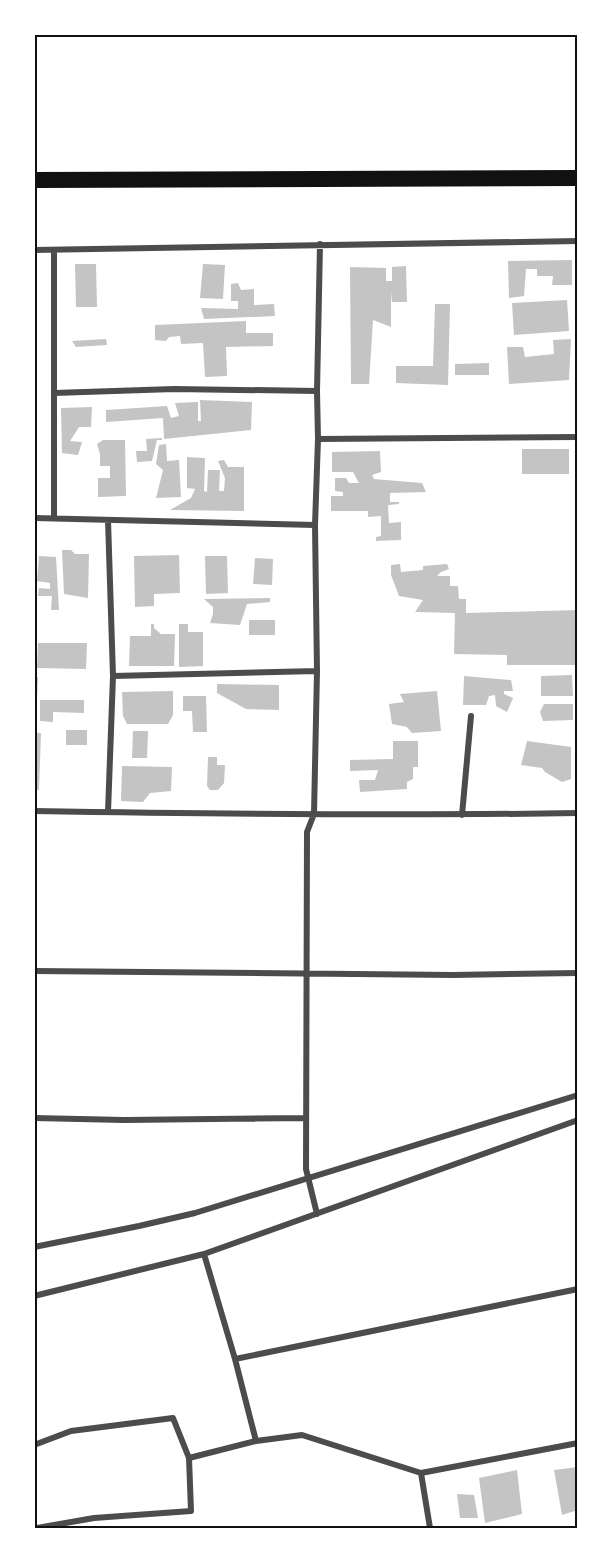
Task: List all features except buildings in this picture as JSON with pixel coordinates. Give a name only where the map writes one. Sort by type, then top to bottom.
[{"type":"highway","points":[[34,180],[578,178]]},
{"type":"street","points":[[34,250],[578,241]]},
{"type":"street","points":[[317,1214],[307,1179],[306,1118],[307,832],[314,814],[317,671],[315,525],[320,244]]},
{"type":"street","points":[[54,250],[54,518]]},
{"type":"street","points":[[54,393],[174,389],[317,391]]},
{"type":"street","points":[[318,439],[578,437]]},
{"type":"street","points":[[34,518],[315,525]]},
{"type":"street","points":[[108,520],[113,676],[108,812]]},
{"type":"street","points":[[113,676],[317,671]]},
{"type":"street","points":[[462,815],[471,716]]},
{"type":"street","points":[[34,811],[462,815],[578,813]]},
{"type":"street","points":[[34,971],[453,975],[578,973]]},
{"type":"street","points":[[34,1247],[139,1227],[195,1213],[578,1095]]},
{"type":"street","points":[[34,1118],[124,1120],[306,1118]]},
{"type":"street","points":[[34,1296],[204,1254],[578,1120]]},
{"type":"street","points":[[204,1254],[256,1441]]},
{"type":"street","points":[[235,1359],[578,1289]]},
{"type":"street","points":[[34,1445],[71,1431],[173,1418],[189,1458],[191,1511],[94,1518],[37,1528]]},
{"type":"street","points":[[189,1458],[256,1441],[302,1435],[421,1473],[578,1443]]},
{"type":"street","points":[[421,1473],[430,1528]]}]
